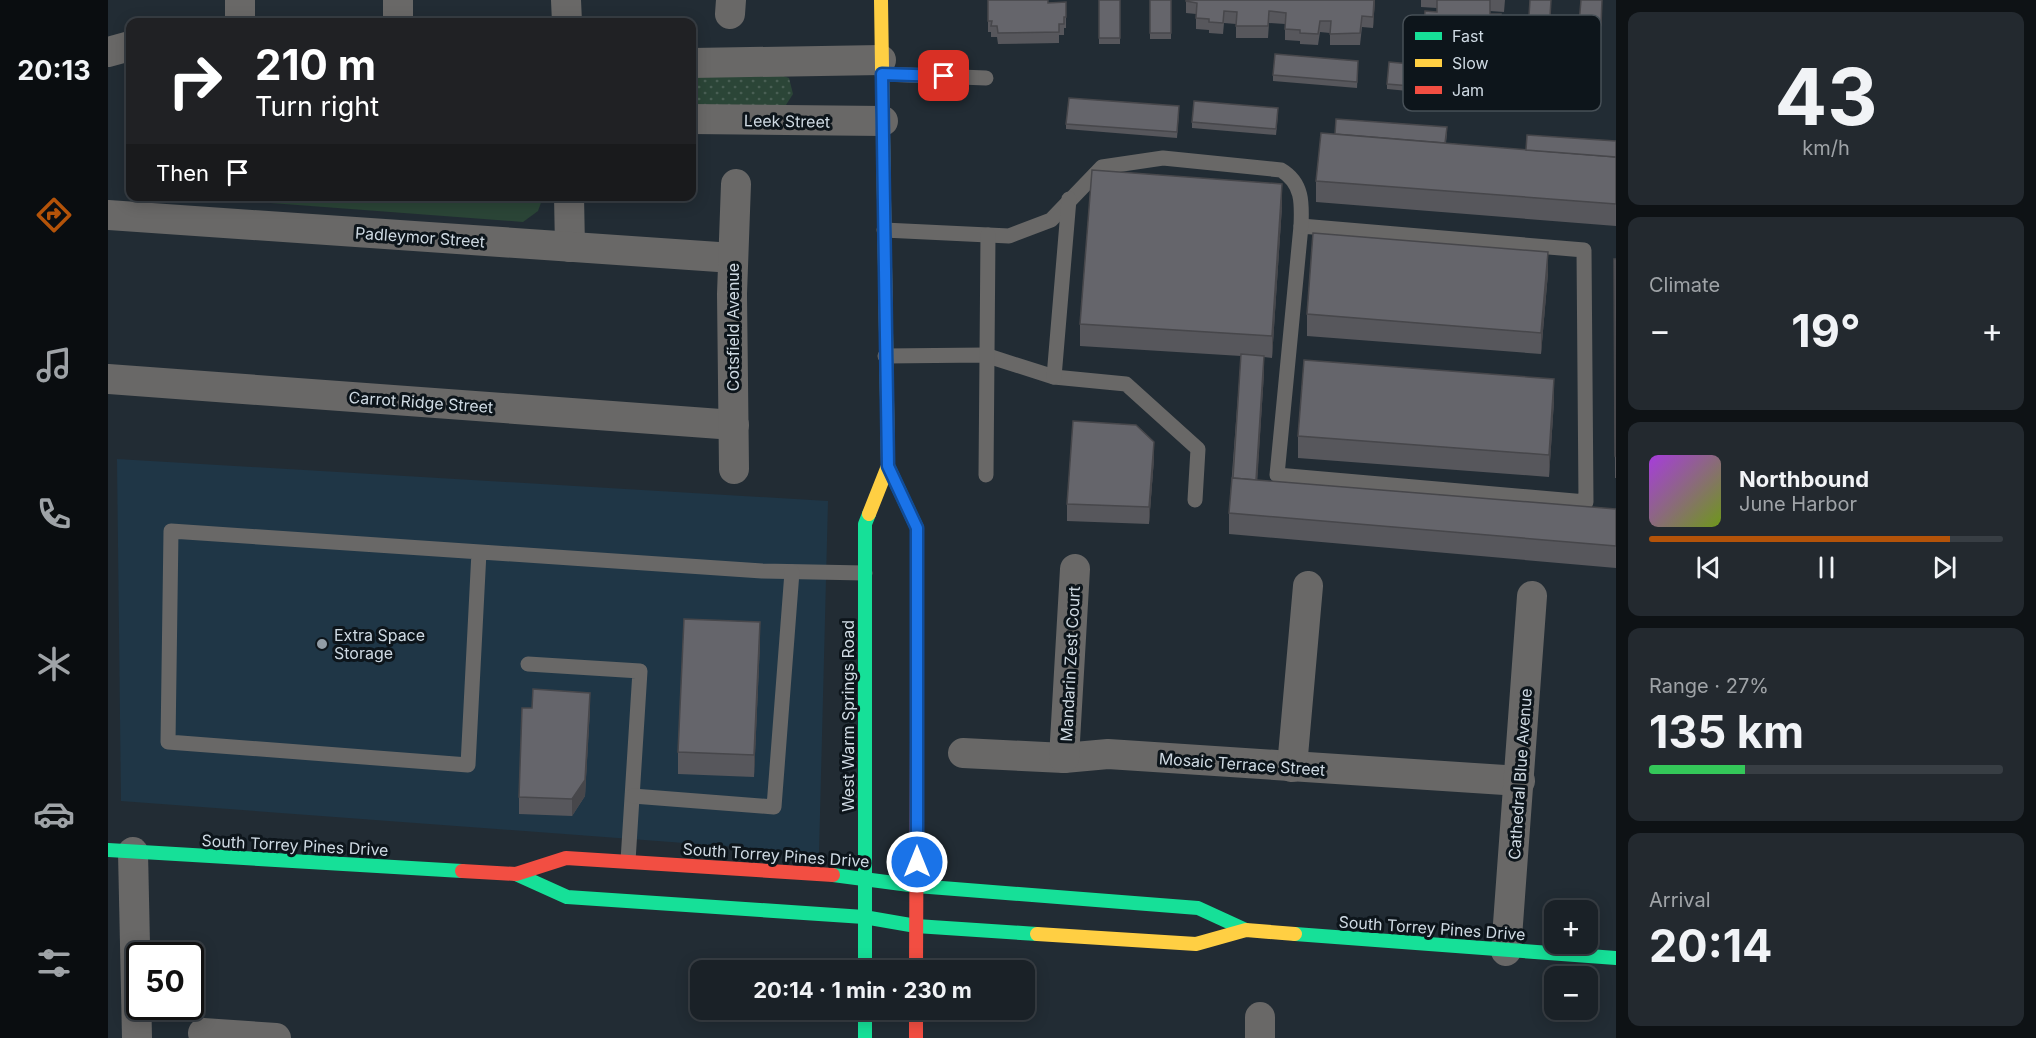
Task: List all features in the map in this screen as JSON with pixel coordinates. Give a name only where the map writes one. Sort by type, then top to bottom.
[{"type":"street","points":[[240,0],[240,18]]},
{"type":"street","points":[[398,0],[398,18]]},
{"type":"street","points":[[566,0],[567,18]]},
{"type":"street","name":"West Warm Springs Road","points":[[865,960],[865,524],[888,466],[881,0]]},
{"type":"street","points":[[108,52],[126,47]]},
{"type":"street","points":[[696,63],[882,67]]},
{"type":"street","name":"Leek Street","points":[[696,119],[883,121]]},
{"type":"street","name":"Cotsfield Avenue","points":[[734,469],[733,258],[736,184]]},
{"type":"street","points":[[569,201],[570,247]]},
{"type":"street","name":"Padleymor Street","points":[[108,215],[733,258]]},
{"type":"street","name":"Carrot Ridge Street","points":[[108,378],[734,425]]},
{"type":"street","name":"West Warm Springs Road","points":[[888,466],[917,528],[916,960]]},
{"type":"street","name":"Mandarin Zest Court","points":[[1064,758],[1075,569]]},
{"type":"street","points":[[1292,768],[1308,586]]},
{"type":"street","name":"Cathedral Blue Avenue","points":[[1506,951],[1532,596]]},
{"type":"street","name":"Mosaic Terrace Street","points":[[963,753],[1064,758],[1108,754],[1292,768],[1520,781]]},
{"type":"street","points":[[120,851],[137,1038]]},
{"type":"street","name":"South Torrey Pines Drive","points":[[120,851],[516,874],[567,897],[864,917],[916,926],[1196,944],[1246,930]]},
{"type":"street","name":"South Torrey Pines Drive","points":[[516,874],[566,858],[864,877],[917,886],[1198,908],[1246,930],[1616,958]]},
{"type":"street","points":[[865,1020],[865,1038]]},
{"type":"street","points":[[916,1020],[916,1038]]},
{"type":"street","points":[[203,1033],[276,1038]]},
{"type":"lane","points":[[882,67],[986,78]]},
{"type":"lane","points":[[884,230],[1009,236],[1051,220],[1102,167],[1163,158],[1281,170],[1291,176],[1300,192],[1301,226],[1277,475],[1586,502],[1584,250],[1301,226]]},
{"type":"lane","points":[[1054,377],[1070,199]]},
{"type":"lane","points":[[986,475],[988,235]]},
{"type":"lane","points":[[885,356],[986,355],[1054,377],[1126,384],[1198,450],[1195,500]]},
{"type":"lane","points":[[479,552],[468,765],[168,742],[171,531],[792,572],[865,573]]},
{"type":"lane","points":[[633,796],[774,807],[792,572]]},
{"type":"lane","points":[[528,664],[640,671],[628,861]]},
{"type":"shaded area","points":[[117,459],[828,501],[819,853],[121,801]]},
{"type":"green space","points":[[780,75],[789,78],[793,94],[784,108],[696,108],[696,76]]},
{"type":"green space","points":[[244,201],[541,201],[538,211],[523,222]]},
{"type":"building","points":[[988,0],[1066,2],[1066,17],[1064,17],[1064,24],[1059,24],[1059,32],[998,33],[997,26],[991,26],[992,21],[988,21]]},
{"type":"building","points":[[1099,0],[1120,0],[1120,38],[1099,38]]},
{"type":"building","points":[[1150,0],[1171,0],[1171,33],[1150,33]]},
{"type":"building","points":[[1186,0],[1374,0],[1373,17],[1362,16],[1360,33],[1330,34],[1331,21],[1320,21],[1318,34],[1285,29],[1286,13],[1269,11],[1268,26],[1236,26],[1237,12],[1224,11],[1223,23],[1209,22],[1209,19],[1196,18],[1197,3]]},
{"type":"building","points":[[1437,0],[1490,0],[1490,14],[1501,14],[1425,15],[1425,11],[1437,12]]},
{"type":"building","points":[[1530,0],[1551,0],[1550,15],[1529,15]]},
{"type":"building","points":[[1581,0],[1602,0],[1601,25],[1601,15],[1580,15]]},
{"type":"building","points":[[1275,54],[1358,61],[1357,82],[1273,75]]},
{"type":"building","points":[[1389,62],[1403,63],[1403,85],[1387,84]]},
{"type":"building","points":[[1069,98],[1179,106],[1177,132],[1066,124]]},
{"type":"building","points":[[1194,101],[1278,108],[1276,129],[1192,122]]},
{"type":"building","points":[[1336,119],[1447,127],[1445,143],[1335,134]]},
{"type":"building","points":[[1321,133],[1616,157],[1616,204],[1316,181]]},
{"type":"building","points":[[1527,135],[1616,141],[1616,157],[1526,150]]},
{"type":"building","points":[[1092,170],[1282,184],[1272,336],[1080,324]]},
{"type":"building","points":[[1313,233],[1548,252],[1541,333],[1307,314]]},
{"type":"building","points":[[1614,259],[1616,259],[1616,456],[1615,456]]},
{"type":"building","points":[[1241,354],[1264,356],[1256,480],[1233,478]]},
{"type":"building","points":[[1304,360],[1554,379],[1549,455],[1298,436]]},
{"type":"building","points":[[1073,421],[1136,425],[1154,442],[1149,507],[1067,504]]},
{"type":"building","points":[[1232,478],[1616,509],[1616,546],[1229,513]]},
{"type":"building","points":[[684,619],[760,622],[754,755],[678,752]]},
{"type":"building","points":[[533,689],[590,693],[585,780],[572,799],[519,797],[522,708],[532,708]]},
{"type":"traffic: fast","points":[[888,466],[917,528],[917,741]]},
{"type":"traffic: fast","points":[[865,960],[865,524],[869,514]]},
{"type":"traffic: fast","points":[[108,850],[462,871]]},
{"type":"traffic: fast","points":[[516,874],[567,897],[864,917],[916,926],[1037,934]]},
{"type":"traffic: fast","points":[[833,875],[917,886],[1198,908],[1246,930]]},
{"type":"traffic: fast","points":[[1295,934],[1616,958]]},
{"type":"traffic: fast","points":[[865,1020],[865,1038]]},
{"type":"traffic: slow","points":[[869,514],[888,466],[881,0]]},
{"type":"traffic: slow","points":[[1037,934],[1196,944],[1246,930],[1295,934]]},
{"type":"traffic: jam","points":[[916,960],[917,741]]},
{"type":"traffic: jam","points":[[462,871],[516,874],[566,858],[833,875]]},
{"type":"traffic: jam","points":[[916,1020],[916,1038]]},
{"type":"place","name":"Extra Space Storage","points":[[322,644]]},
{"type":"route","points":[[917,862],[917,528],[888,466],[882,74],[944,76]]}]
